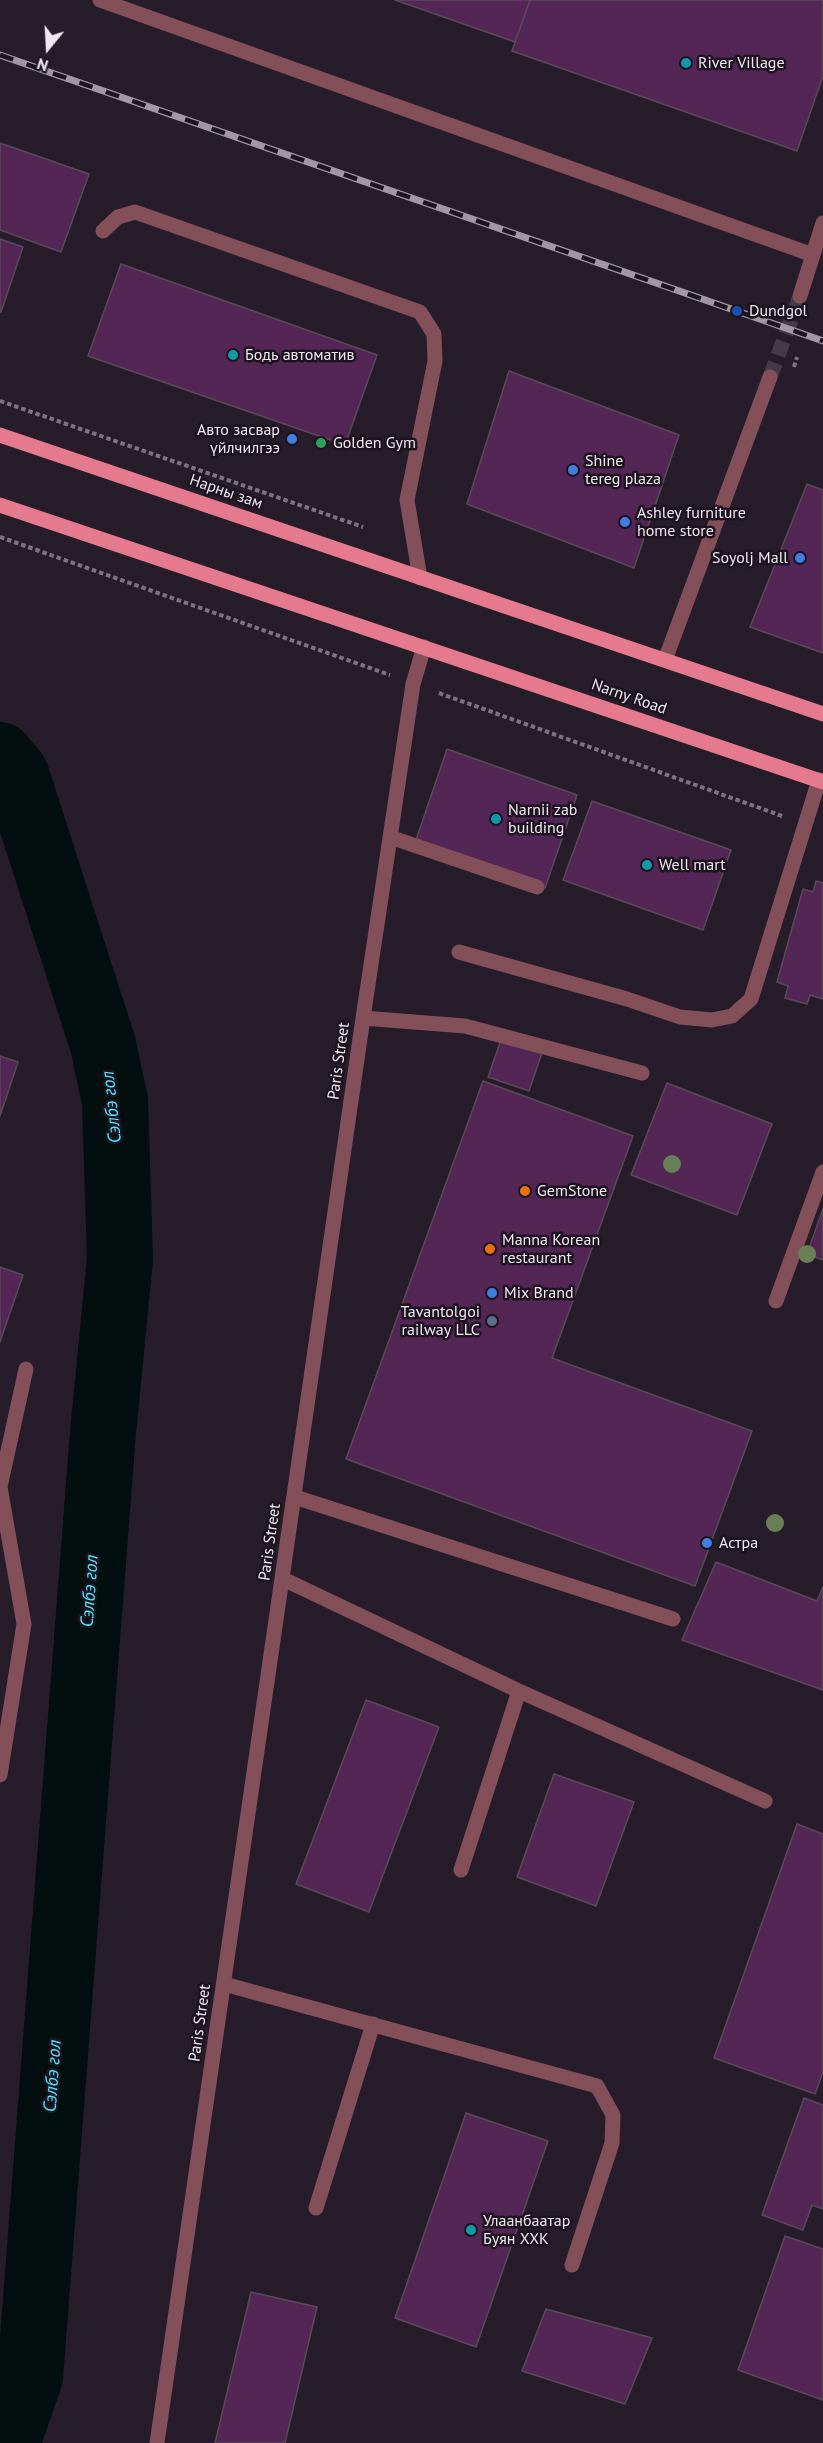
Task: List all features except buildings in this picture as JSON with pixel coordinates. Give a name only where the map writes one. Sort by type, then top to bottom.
[{"type":"main road","name":"Нарны зам","points":[[0,435],[420,578]]},
{"type":"main road","points":[[0,504],[424,647]]},
{"type":"main road","points":[[420,578],[823,714]]},
{"type":"main road","name":"Narny Road","points":[[424,647],[821,781]]},
{"type":"street","points":[[100,0],[813,255]]},
{"type":"street","points":[[103,231],[118,217],[135,212],[420,312],[434,334],[435,362],[408,500],[420,578]]},
{"type":"street","points":[[800,296],[823,223]]},
{"type":"street","points":[[665,660],[770,377]]},
{"type":"street","name":"Paris Street","points":[[157,2443],[363,1018],[413,684],[424,647]]},
{"type":"street","points":[[459,952],[627,999],[680,1017],[712,1020],[732,1016],[751,999],[821,781]]},
{"type":"street","points":[[390,837],[537,886]]},
{"type":"street","points":[[363,1018],[465,1026],[642,1072]]},
{"type":"street","points":[[776,1300],[823,1172]]},
{"type":"street","points":[[0,1775],[2,1750],[24,1624],[0,1487],[26,1370]]},
{"type":"street","points":[[295,1497],[673,1619]]},
{"type":"street","points":[[283,1579],[519,1691],[765,1800]]},
{"type":"street","points":[[461,1870],[519,1691]]},
{"type":"street","points":[[224,1984],[597,2086],[613,2115],[612,2143],[572,2265]]},
{"type":"street","points":[[316,2208],[373,2024]]},
{"type":"waterway","name":"Сэлбэ гол","points":[[0,755],[16,774],[103,1045],[115,1101],[120,1259],[103,1432],[30,2377],[7,2443]]},
{"type":"tunnel","points":[[770,377],[800,296]]},
{"type":"railway","points":[[0,55],[823,341]]},
{"type":"place","name":"River Village","points":[[686,63]]},
{"type":"place","name":"Dundgol","points":[[737,311]]},
{"type":"place","name":"Бодь автоматив","points":[[233,355]]},
{"type":"place","name":"Авто засвар үйлчилгээ","points":[[292,439]]},
{"type":"place","name":"Golden Gym","points":[[321,443]]},
{"type":"place","name":"Shine tereg plaza","points":[[573,470]]},
{"type":"place","name":"Ashley furniture home store","points":[[625,522]]},
{"type":"place","name":"Soyolj Mall","points":[[800,558]]},
{"type":"place","name":"Narnii zab building","points":[[496,819]]},
{"type":"place","name":"Well mart","points":[[647,865]]},
{"type":"place","name":"GemStone","points":[[525,1191]]},
{"type":"place","name":"Manna Korean restaurant","points":[[490,1249]]},
{"type":"place","name":"Mix Brand","points":[[492,1293]]},
{"type":"place","name":"Tavantolgoi railway LLC","points":[[492,1321]]},
{"type":"place","name":"Астра","points":[[707,1543]]},
{"type":"place","name":"Улаанбаатар Буян ХХК","points":[[471,2230]]}]
